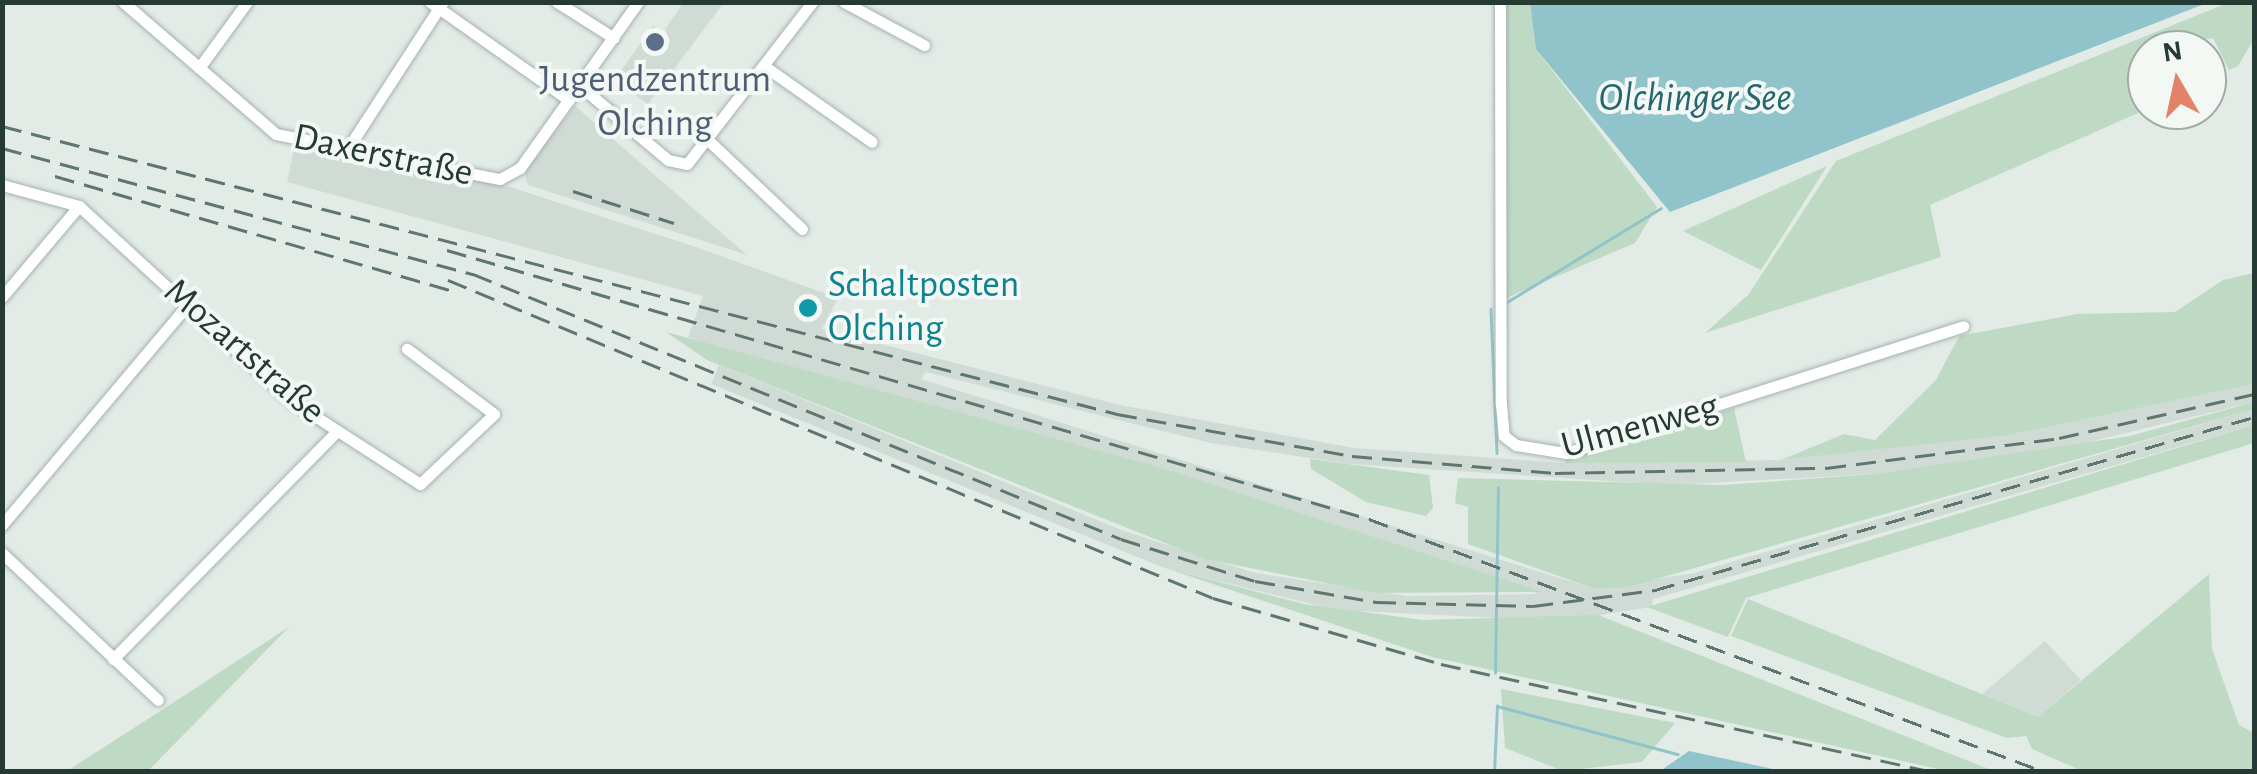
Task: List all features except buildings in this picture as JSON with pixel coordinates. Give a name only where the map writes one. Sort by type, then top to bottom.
[{"type":"street","name":"Daxerstraße","points":[[123,2],[276,134],[350,146],[489,179],[510,176],[569,100]]},
{"type":"street","points":[[199,68],[247,2]]},
{"type":"street","points":[[557,2],[614,38]]},
{"type":"street","points":[[350,146],[437,5],[569,100],[638,2]]},
{"type":"street","points":[[579,86],[676,165],[710,141],[768,68],[812,2]]},
{"type":"street","points":[[844,2],[924,45]]},
{"type":"street","name":"Ulmenweg","points":[[1500,2],[1500,404],[1504,436],[1516,446],[1566,452],[1963,326]]},
{"type":"street","points":[[768,68],[872,142]]},
{"type":"street","points":[[710,141],[802,229]]},
{"type":"street","points":[[2,185],[79,206],[2,297]]},
{"type":"street","name":"Mozartstraße","points":[[79,206],[187,305],[337,431],[420,484],[494,414],[407,349]]},
{"type":"street","points":[[2,524],[187,305]]},
{"type":"street","points":[[113,659],[337,431]]},
{"type":"street","points":[[2,553],[158,700]]},
{"type":"shaded area","points":[[683,3],[722,5],[648,104],[614,81],[653,25],[671,43],[665,29]]},
{"type":"shaded area","points":[[575,106],[747,255],[528,185],[524,171]]},
{"type":"shaded area","points":[[295,145],[510,187],[690,245],[838,298],[822,329],[1120,405],[1354,448],[1565,463],[1781,460],[2004,436],[2254,384],[2254,402],[2060,449],[1875,474],[1671,485],[1349,464],[1211,443],[926,372],[921,379],[1595,589],[1694,573],[2254,409],[2254,425],[1653,599],[1652,607],[1561,621],[1336,610],[1162,567],[711,384],[719,365],[1124,531],[1255,573],[1407,596],[1539,594],[1159,467],[721,349],[688,337],[703,296],[287,182]]},
{"type":"shaded area","points":[[2045,641],[2081,680],[2038,717],[1982,694]]},
{"type":"green space","points":[[2230,2],[2254,3],[2254,39],[2238,66],[2229,70],[2227,30],[2161,30]]},
{"type":"green space","points":[[1500,3],[1530,3],[1536,49],[1657,207],[1635,243],[1497,302]]},
{"type":"green space","points":[[2127,44],[2127,118],[1930,205],[1941,257],[1705,333],[1749,294],[1836,161]]},
{"type":"green space","points":[[1827,166],[1761,270],[1683,231]]},
{"type":"green space","points":[[2254,273],[2254,384],[2004,436],[1781,460],[1844,434],[1875,440],[1936,380],[1959,336],[2077,314],[2175,312],[2223,280]]},
{"type":"green space","points":[[666,332],[1159,467],[1543,592],[1376,593],[1205,559],[707,360]]},
{"type":"green space","points":[[2254,402],[2254,409],[1628,587],[1595,589],[1468,544],[1468,507],[1455,503],[1458,478],[1723,485],[1875,474],[2130,436]]},
{"type":"green space","points":[[1734,408],[1746,462],[1565,463],[1565,458]]},
{"type":"green space","points":[[2254,425],[2254,443],[1746,598],[1728,637],[1647,607]]},
{"type":"green space","points":[[1310,459],[1429,475],[1433,508],[1426,516],[1366,502],[1311,469]]},
{"type":"green space","points":[[1162,567],[1304,604],[1423,620],[1598,615],[1994,771],[1947,771],[1432,657]]},
{"type":"green space","points":[[2209,574],[2212,649],[2239,725],[2254,733],[2254,771],[2082,771],[2032,749],[2026,736],[2007,738],[1731,636],[1748,599],[2038,717]]},
{"type":"green space","points":[[289,627],[148,771],[67,771],[165,708]]},
{"type":"green space","points":[[1501,689],[1675,723],[1642,762],[1563,771],[1505,748]]},
{"type":"water","name":"Olchinger See","points":[[1530,2],[2207,3],[2138,30],[2127,30],[2127,34],[1670,212],[1536,49]]},
{"type":"water","points":[[1689,751],[1782,771],[1660,771]]},
{"type":"waterway","points":[[1507,302],[1661,208]]},
{"type":"waterway","points":[[1491,309],[1497,453]]},
{"type":"waterway","points":[[1495,673],[1498,488]]},
{"type":"waterway","points":[[1494,772],[1497,706],[1678,754]]},
{"type":"railway","points":[[2,126],[1117,414],[1352,456],[1555,473],[1826,468],[2059,438],[2254,394]]},
{"type":"railway","points":[[2,148],[473,274],[1121,539],[1255,581],[1376,602],[1533,606],[1655,590],[2254,417]]},
{"type":"railway","points":[[55,176],[458,292]]},
{"type":"railway","points":[[573,191],[674,223]]},
{"type":"railway","points":[[447,250],[1369,519],[2045,772]]},
{"type":"railway","points":[[448,280],[1213,598],[1441,664],[1934,772]]},
{"type":"place","name":"Jugendzentrum Olching","points":[[655,42]]},
{"type":"place","name":"Schaltposten Olching","points":[[808,308]]}]
